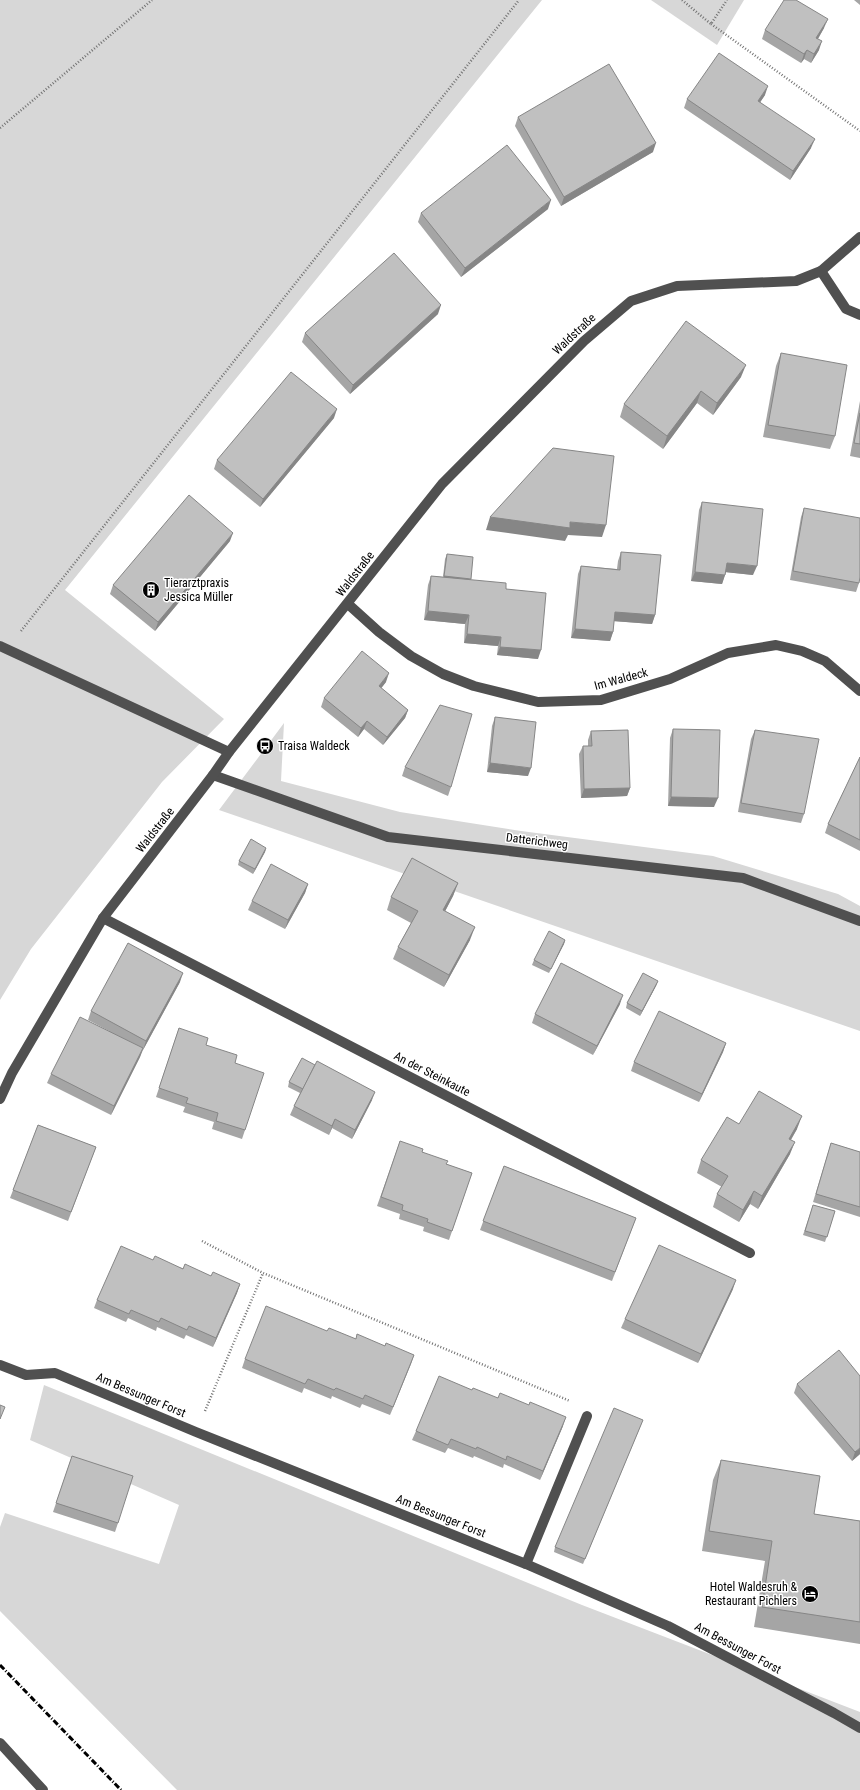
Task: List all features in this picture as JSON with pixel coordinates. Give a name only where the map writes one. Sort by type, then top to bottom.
[{"type":"street","name":"Waldstraße","points":[[0,1099],[12,1072],[103,918],[214,775],[229,752],[442,484],[584,340],[631,302],[677,286],[796,281],[821,271],[860,237]]},
{"type":"street","points":[[821,271],[846,309],[860,315]]},
{"type":"street","name":"Im Waldeck","points":[[348,604],[379,632],[405,652],[443,674],[474,686],[538,702],[601,700],[670,679],[728,653],[776,645],[802,651],[825,661],[860,691]]},
{"type":"street","points":[[3,648],[229,752]]},
{"type":"street","name":"Datterichweg","points":[[214,775],[388,837],[744,878],[860,921]]},
{"type":"street","name":"An der Steinkaute","points":[[103,918],[750,1253]]},
{"type":"street","name":"Am Bessunger Forst","points":[[0,1365],[26,1375],[55,1373],[196,1432],[526,1564],[668,1626],[860,1728]]},
{"type":"street","points":[[526,1564],[587,1416]]},
{"type":"street","points":[[0,1744],[43,1790]]},
{"type":"path","points":[[0,128],[152,0]]},
{"type":"path","points":[[3,648],[519,0]]},
{"type":"path","points":[[682,0],[711,24],[860,131]]},
{"type":"path","points":[[711,24],[727,0]]},
{"type":"path","points":[[202,1241],[263,1273],[579,1404],[587,1416]]},
{"type":"path","points":[[196,1432],[263,1273]]},
{"type":"shaded area","points":[[0,0],[542,0],[65,590],[224,719],[162,782],[31,949],[0,1000]]},
{"type":"shaded area","points":[[651,0],[744,0],[717,45]]},
{"type":"shaded area","points":[[284,723],[281,781],[400,812],[521,831],[713,856],[838,894],[860,906],[860,1031],[219,810]]},
{"type":"shaded area","points":[[44,1385],[582,1605],[860,1712],[860,1790],[177,1790],[0,1611],[0,1527],[5,1513],[159,1564],[179,1505],[30,1440]]},
{"type":"building","points":[[784,0],[796,0],[828,19],[816,38],[822,41],[814,54],[807,50],[804,54],[765,30]]},
{"type":"building","points":[[719,53],[768,86],[758,101],[815,139],[793,171],[687,99]]},
{"type":"building","points":[[609,64],[656,143],[564,197],[518,117]]},
{"type":"building","points":[[507,145],[551,200],[465,268],[421,213]]},
{"type":"building","points":[[394,253],[441,305],[353,385],[305,333]]},
{"type":"building","points":[[686,321],[746,365],[717,403],[701,391],[667,436],[624,404]]},
{"type":"building","points":[[781,353],[847,365],[835,436],[768,425]]},
{"type":"building","points":[[291,372],[337,409],[263,499],[217,460]]},
{"type":"building","points":[[860,413],[860,444],[854,443]]},
{"type":"building","points":[[553,448],[614,456],[606,525],[570,522],[570,528],[490,517]]},
{"type":"building","points":[[189,495],[233,533],[158,622],[113,585]]},
{"type":"building","points":[[702,502],[763,509],[757,566],[727,563],[725,575],[695,572]]},
{"type":"building","points":[[804,508],[860,518],[859,583],[793,571]]},
{"type":"building","points":[[621,552],[661,555],[655,615],[615,612],[613,632],[575,629],[581,566],[620,570]]},
{"type":"building","points":[[447,554],[473,557],[471,579],[444,576]]},
{"type":"building","points":[[431,576],[506,583],[506,589],[546,593],[541,650],[500,647],[501,637],[467,634],[469,615],[428,611]]},
{"type":"building","points":[[362,651],[389,673],[379,686],[408,710],[387,737],[367,721],[361,728],[324,698]]},
{"type":"building","points":[[440,705],[472,714],[451,787],[405,767]]},
{"type":"building","points":[[495,717],[536,722],[531,768],[490,763]]},
{"type":"building","points":[[673,729],[720,730],[718,798],[671,797]]},
{"type":"building","points":[[628,730],[630,788],[584,789],[583,746],[592,746],[591,731]]},
{"type":"building","points":[[755,730],[819,739],[804,814],[741,803]]},
{"type":"building","points":[[860,757],[860,840],[828,824]]},
{"type":"building","points":[[251,839],[266,848],[255,869],[239,861]]},
{"type":"building","points":[[412,858],[458,883],[443,910],[475,927],[449,975],[398,947],[418,911],[391,897]]},
{"type":"building","points":[[271,864],[308,884],[288,920],[252,901]]},
{"type":"building","points":[[549,931],[565,940],[551,969],[534,960]]},
{"type":"building","points":[[128,943],[183,973],[146,1041],[91,1011]]},
{"type":"building","points":[[561,963],[623,995],[597,1046],[535,1014]]},
{"type":"building","points":[[643,973],[658,981],[642,1011],[627,1003]]},
{"type":"building","points":[[659,1011],[726,1043],[702,1094],[634,1062]]},
{"type":"building","points":[[80,1017],[143,1048],[114,1106],[51,1074]]},
{"type":"building","points":[[179,1028],[208,1038],[206,1045],[237,1055],[235,1063],[264,1073],[245,1130],[216,1121],[218,1113],[186,1103],[188,1098],[159,1088]]},
{"type":"building","points":[[302,1058],[315,1065],[303,1089],[289,1082]]},
{"type":"building","points":[[317,1061],[375,1092],[355,1130],[335,1119],[332,1126],[294,1106]]},
{"type":"building","points":[[759,1091],[802,1116],[789,1139],[795,1142],[762,1196],[754,1191],[743,1210],[717,1194],[728,1176],[701,1160],[727,1117],[739,1124]]},
{"type":"building","points":[[38,1125],[96,1147],[71,1212],[13,1190]]},
{"type":"building","points":[[400,1141],[423,1149],[422,1152],[448,1161],[446,1164],[472,1173],[452,1231],[427,1222],[428,1219],[402,1210],[403,1205],[381,1197]]},
{"type":"building","points":[[831,1143],[860,1152],[860,1207],[816,1194]]},
{"type":"building","points":[[504,1166],[636,1218],[615,1272],[483,1221]]},
{"type":"building","points":[[813,1205],[835,1211],[827,1237],[805,1231]]},
{"type":"building","points":[[659,1245],[736,1280],[701,1354],[625,1319]]},
{"type":"building","points":[[121,1246],[153,1260],[155,1256],[183,1269],[185,1264],[211,1276],[213,1272],[240,1284],[216,1338],[189,1326],[187,1330],[161,1318],[159,1322],[131,1310],[129,1314],[97,1300]]},
{"type":"building","points":[[266,1306],[327,1331],[329,1328],[356,1339],[357,1334],[385,1346],[386,1343],[414,1355],[393,1407],[365,1395],[363,1399],[336,1388],[334,1390],[308,1379],[305,1384],[245,1359]]},
{"type":"building","points":[[839,1350],[860,1376],[860,1448],[855,1452],[797,1384]]},
{"type":"building","points":[[439,1376],[472,1390],[473,1388],[498,1398],[500,1393],[529,1405],[530,1402],[566,1417],[543,1471],[507,1456],[506,1460],[477,1447],[476,1449],[451,1439],[448,1445],[416,1431]]},
{"type":"building","points":[[0,1405],[5,1407],[0,1419]]},
{"type":"building","points":[[614,1408],[643,1420],[585,1559],[555,1547]]},
{"type":"building","points":[[72,1456],[133,1476],[118,1523],[56,1503]]},
{"type":"building","name":"Hotel Waldesruh & Restaurant Pichlers","points":[[721,1460],[820,1476],[814,1514],[860,1521],[860,1622],[762,1607],[772,1541],[709,1531]]},
{"type":"railway","points":[[0,1665],[121,1790]]},
{"type":"place","name":"Tierarztpraxis Jessica Müller","points":[[151,590]]},
{"type":"place","name":"Traisa Waldeck","points":[[265,746]]},
{"type":"place","name":"Hotel Waldesruh & Restaurant Pichlers","points":[[810,1594]]}]
